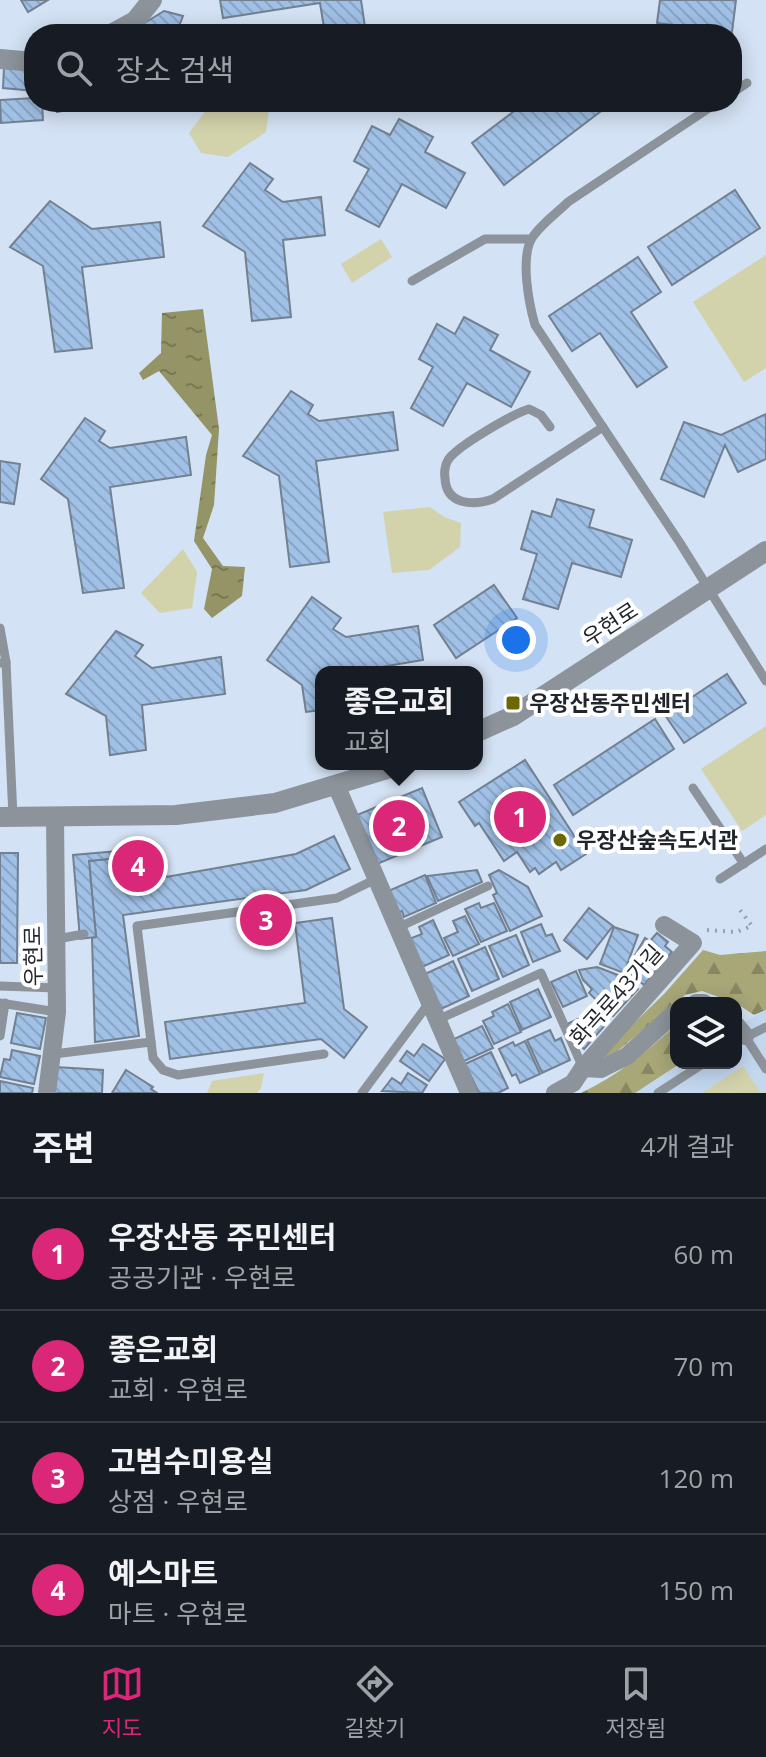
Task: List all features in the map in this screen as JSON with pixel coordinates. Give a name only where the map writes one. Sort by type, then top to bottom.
[{"type":"street","points":[[129,24],[152,0]]},
{"type":"street","points":[[0,59],[24,61]]},
{"type":"street","name":"우현로","points":[[483,729],[513,716],[766,551]]},
{"type":"street","points":[[7,817],[176,815],[275,803],[385,770]]},
{"type":"street","points":[[336,785],[469,1093]]},
{"type":"street","name":"우현로","points":[[47,1093],[57,1012],[55,818]]},
{"type":"street","name":"화곡로43가길","points":[[555,1093],[573,1083],[693,943],[664,925]]},
{"type":"street","name":"화곡로43가길","points":[[583,1068],[601,1069],[627,1056],[670,1017]]},
{"type":"lane","points":[[742,86],[747,83]]},
{"type":"lane","points":[[703,112],[568,202],[531,239],[528,282],[535,325],[766,681]]},
{"type":"lane","points":[[412,281],[485,239],[531,239]]},
{"type":"lane","points":[[550,427],[541,415],[529,409],[515,413],[448,459],[444,473],[445,486],[451,496],[463,503],[478,504],[493,499],[603,427]]},
{"type":"lane","points":[[0,628],[7,817]]},
{"type":"lane","points":[[693,788],[744,864]]},
{"type":"lane","points":[[720,879],[766,849]]},
{"type":"lane","points":[[324,1054],[170,1074],[157,1065],[151,1042],[137,926],[337,898],[376,879]]},
{"type":"lane","points":[[397,928],[488,886]]},
{"type":"lane","points":[[57,939],[84,934]]},
{"type":"lane","name":"화곡로43가길","points":[[433,1012],[541,973],[583,1068]]},
{"type":"lane","points":[[0,986],[57,988]]},
{"type":"lane","points":[[0,1036],[3,1003],[57,1012]]},
{"type":"lane","points":[[362,1093],[433,1012]]},
{"type":"lane","points":[[742,1033],[766,1027]]},
{"type":"lane","points":[[742,1038],[766,1069]]},
{"type":"lane","points":[[54,1054],[151,1042]]},
{"type":"lane","points":[[658,1093],[695,1069]]},
{"type":"path","points":[[705,930],[736,932],[752,926],[740,910]]},
{"type":"shaded area","points":[[205,112],[269,112],[266,132],[228,157],[201,153],[189,133]]},
{"type":"shaded area","points":[[381,239],[392,257],[352,283],[341,264]]},
{"type":"shaded area","points":[[766,255],[766,368],[744,382],[693,302]]},
{"type":"shaded area","points":[[430,507],[444,517],[461,523],[460,547],[429,570],[392,573],[383,512]]},
{"type":"shaded area","points":[[183,549],[197,572],[192,608],[160,613],[141,593]]},
{"type":"shaded area","points":[[766,726],[766,815],[742,831],[701,769]]},
{"type":"shaded area","points":[[766,1010],[766,1093],[635,1093],[672,1069],[742,1069],[742,1024]]},
{"type":"shaded area","points":[[742,1069],[761,1093],[702,1093]]},
{"type":"shaded area","points":[[264,1073],[257,1093],[207,1093],[212,1081]]},
{"type":"green space","points":[[703,950],[720,955],[766,951],[766,1010],[754,1015],[742,1007],[742,997],[719,997],[702,991],[670,997],[670,1007],[608,1059],[602,1054],[664,994]]},
{"type":"green space","points":[[670,1030],[672,1069],[635,1093],[581,1093],[607,1079]]},
{"type":"water","points":[[203,309],[219,429],[214,505],[203,538],[223,566],[245,567],[242,596],[212,618],[204,609],[212,569],[194,541],[206,455],[212,435],[159,371],[143,380],[139,373],[161,353],[162,313]]},
{"type":"building","points":[[21,0],[48,0],[28,12]]},
{"type":"building","points":[[220,0],[361,0],[365,24],[323,24],[320,3],[223,18]]},
{"type":"building","points":[[660,0],[736,0],[733,24],[657,23]]},
{"type":"building","points":[[164,11],[183,16],[180,24],[143,24]]},
{"type":"building","points":[[4,67],[24,68],[24,90],[3,88]]},
{"type":"building","points":[[24,99],[24,112],[43,112],[43,120],[1,123],[0,100]]},
{"type":"building","points":[[513,112],[600,112],[504,185],[472,143]]},
{"type":"building","points":[[399,119],[433,137],[425,152],[465,173],[446,208],[402,184],[379,227],[346,210],[369,169],[354,161],[372,126],[390,135]]},
{"type":"building","points":[[250,163],[273,179],[265,190],[283,202],[321,197],[325,235],[283,240],[291,317],[252,321],[245,252],[203,226]]},
{"type":"building","points":[[735,190],[760,228],[672,285],[648,247]]},
{"type":"building","points":[[50,201],[92,229],[160,222],[164,257],[82,267],[92,348],[55,352],[43,266],[10,247]]},
{"type":"building","points":[[638,257],[661,292],[631,312],[667,367],[637,387],[600,333],[572,351],[549,316]]},
{"type":"building","points":[[464,317],[498,335],[490,350],[530,372],[511,407],[467,383],[443,426],[411,408],[433,367],[419,359],[437,324],[455,334]]},
{"type":"building","points":[[291,391],[313,405],[308,414],[319,421],[393,412],[398,450],[316,461],[329,562],[290,567],[279,476],[243,456]]},
{"type":"building","points":[[766,414],[766,459],[738,472],[725,445],[704,497],[661,479],[684,422],[721,435]]},
{"type":"building","points":[[85,418],[105,431],[99,441],[110,448],[186,437],[191,475],[110,487],[124,588],[83,593],[68,499],[41,479]]},
{"type":"building","points":[[0,461],[20,464],[14,504],[0,502]]},
{"type":"building","points":[[557,499],[594,510],[589,527],[632,540],[621,577],[572,563],[558,609],[523,599],[537,554],[521,549],[532,511],[551,517]]},
{"type":"building","points":[[494,585],[517,618],[456,658],[434,625]]},
{"type":"building","points":[[312,597],[341,618],[333,629],[346,637],[418,626],[423,660],[388,666],[315,666],[315,711],[306,712],[302,685],[267,660]]},
{"type":"building","points":[[116,631],[143,645],[135,656],[152,668],[221,657],[225,694],[142,705],[146,750],[110,755],[106,716],[66,694]]},
{"type":"building","points":[[727,674],[746,703],[684,743],[665,715]]},
{"type":"building","points":[[655,719],[674,749],[573,815],[554,785]]},
{"type":"building","points":[[525,760],[586,854],[561,870],[556,862],[539,874],[535,868],[530,872],[517,852],[504,861],[479,823],[475,826],[459,802]]},
{"type":"building","points":[[422,788],[442,837],[377,864],[357,815]]},
{"type":"building","points":[[334,836],[350,869],[306,890],[123,915],[139,1036],[95,1042],[92,938],[96,937],[89,861],[127,857],[129,880],[166,877],[296,854]]},
{"type":"building","points":[[141,849],[141,858],[164,856],[166,877],[129,880],[127,857],[89,861],[96,937],[80,939],[73,855]]},
{"type":"building","points":[[0,853],[18,853],[17,963],[0,963]]},
{"type":"building","points":[[477,870],[482,882],[438,901],[427,876]]},
{"type":"building","points":[[499,870],[528,887],[542,916],[510,931],[493,895],[497,893],[489,875]]},
{"type":"building","points":[[425,875],[436,903],[404,917],[402,911],[396,914],[386,892]]},
{"type":"building","points":[[479,903],[481,908],[494,903],[507,931],[481,942],[465,909]]},
{"type":"building","points":[[589,908],[613,926],[587,959],[564,940]]},
{"type":"building","points":[[465,916],[479,944],[453,956],[444,938],[458,932],[453,921]]},
{"type":"building","points":[[332,918],[344,1009],[367,1027],[344,1058],[321,1039],[170,1059],[165,1022],[305,1003],[295,923]]},
{"type":"building","points":[[433,920],[449,955],[422,967],[409,939],[422,934],[419,927]]},
{"type":"building","points":[[541,924],[546,936],[552,934],[560,951],[533,962],[521,932]]},
{"type":"building","points":[[614,927],[638,935],[624,973],[600,964]]},
{"type":"building","points":[[657,933],[668,942],[665,946],[672,952],[644,985],[631,974],[636,969],[630,964],[645,938],[650,941]]},
{"type":"building","points":[[516,935],[529,965],[503,977],[489,946]]},
{"type":"building","points":[[485,947],[499,979],[472,991],[458,959]]},
{"type":"building","points":[[453,961],[469,996],[441,1009],[425,974]]},
{"type":"building","points":[[597,967],[623,977],[638,989],[613,1016],[589,993],[592,989],[579,970]]},
{"type":"building","points":[[576,971],[587,996],[563,1007],[551,982]]},
{"type":"building","points":[[538,989],[551,1017],[522,1030],[510,1002]]},
{"type":"building","points":[[508,1004],[521,1032],[494,1044],[483,1021]]},
{"type":"building","points":[[593,1012],[606,1024],[584,1049],[575,1041],[567,1024]]},
{"type":"building","points":[[17,1013],[46,1018],[40,1049],[11,1043]]},
{"type":"building","points":[[482,1026],[493,1048],[462,1062],[452,1040]]},
{"type":"building","points":[[550,1030],[555,1041],[561,1038],[570,1060],[542,1073],[527,1040]]},
{"type":"building","points":[[525,1041],[540,1074],[520,1083],[516,1074],[512,1076],[499,1049],[513,1042],[515,1046]]},
{"type":"building","points":[[423,1044],[445,1059],[429,1081],[400,1061],[407,1051],[414,1056]]},
{"type":"building","points":[[12,1050],[40,1056],[34,1084],[0,1077],[4,1059],[10,1060]]},
{"type":"building","points":[[491,1052],[508,1088],[498,1093],[479,1093],[465,1064]]},
{"type":"building","points":[[56,1067],[103,1070],[102,1093],[54,1093]]},
{"type":"building","points":[[126,1070],[153,1087],[151,1089],[157,1093],[112,1093]]},
{"type":"building","points":[[408,1073],[427,1085],[422,1093],[382,1091],[392,1078],[401,1084]]},
{"type":"building","points":[[0,1081],[33,1088],[32,1093],[0,1093]]},
{"type":"place","name":"우장산동주민센터","points":[[513,703]]},
{"type":"place","name":"우장산동 주민센터","points":[[520,817]]},
{"type":"place","name":"좋은교회","points":[[399,826]]},
{"type":"place","name":"우장산숲속도서관","points":[[560,840]]},
{"type":"place","name":"예스마트","points":[[138,866]]},
{"type":"place","name":"고범수미용실","points":[[266,920]]}]
